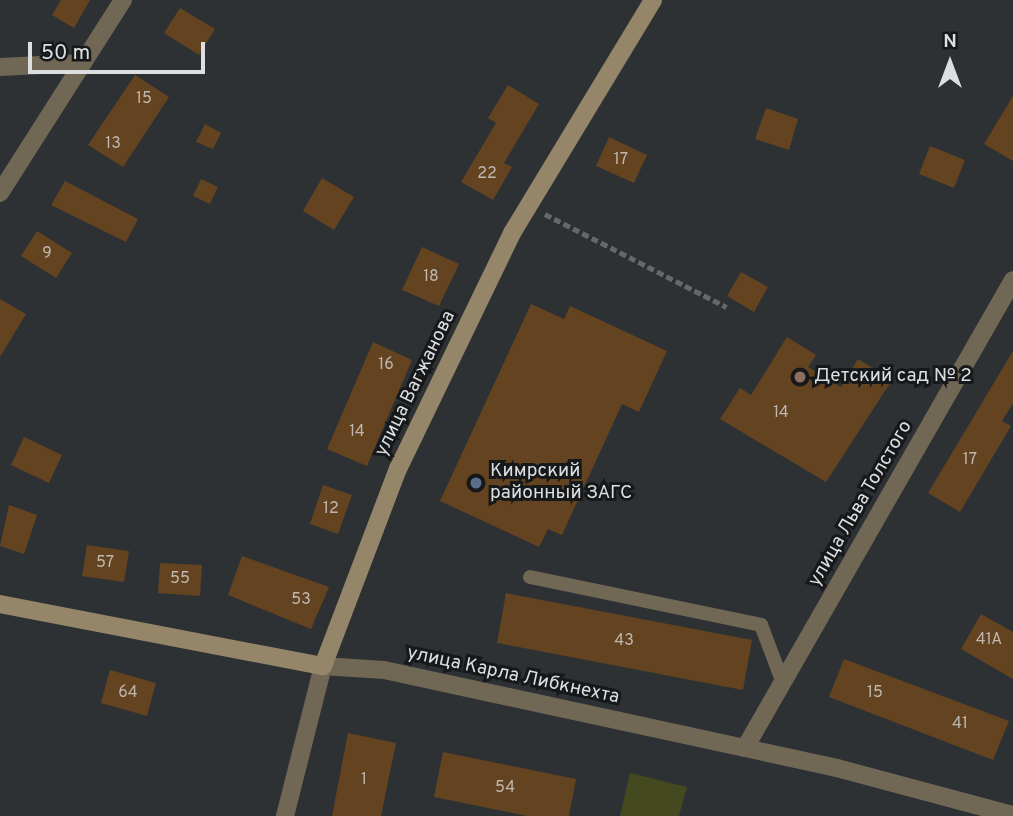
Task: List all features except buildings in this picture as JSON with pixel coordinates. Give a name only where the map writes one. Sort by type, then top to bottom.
[{"type":"street","points":[[0,193],[123,0]]},
{"type":"street","name":"улица Вагжанова","points":[[285,816],[323,666],[398,469],[529,205],[653,0]]},
{"type":"street","points":[[0,66],[83,63]]},
{"type":"street","name":"улица Льва Толстого","points":[[745,748],[1013,280]]},
{"type":"street","name":"улица Карла Либкнехта","points":[[0,604],[323,666],[384,670],[745,748],[1013,815]]},
{"type":"lane","points":[[530,577],[761,625],[783,682]]},
{"type":"path","points":[[529,205],[727,307]]},
{"type":"green space","points":[[630,773],[687,787],[679,816],[620,816]]},
{"type":"place","name":"Детский сад № 2","points":[[800,377]]},
{"type":"place","name":"Кимрский районный ЗАГС","points":[[476,483]]}]
